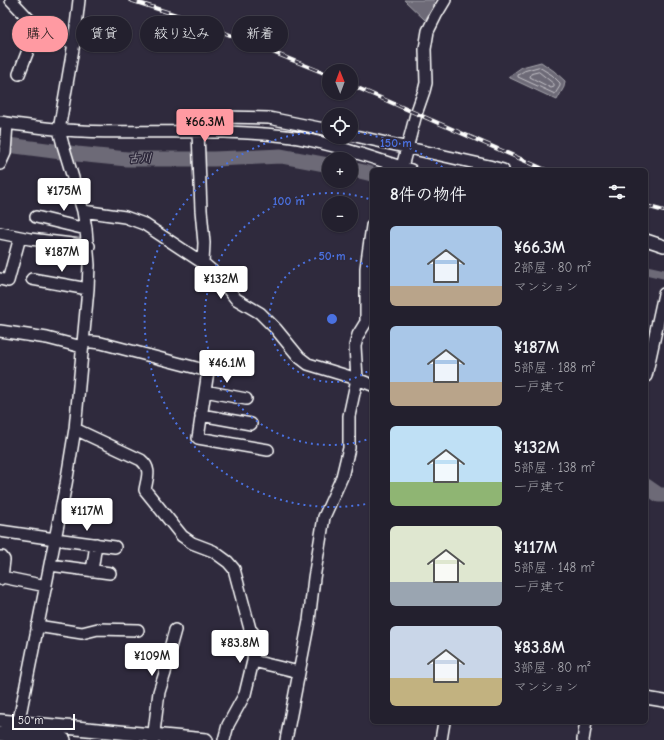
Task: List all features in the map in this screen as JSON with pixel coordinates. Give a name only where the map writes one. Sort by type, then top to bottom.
[{"type":"main road","points":[[0,722],[16,733],[64,740]]},
{"type":"main road","points":[[0,734],[16,733],[206,740]]},
{"type":"street","points":[[11,0],[26,16]]},
{"type":"street","points":[[16,733],[66,484],[75,429],[88,289],[89,246],[83,211],[62,145],[59,130],[74,43],[79,0]]},
{"type":"street","points":[[407,168],[408,148],[426,83],[425,49],[427,36],[436,15],[445,0]]},
{"type":"street","points":[[68,41],[74,43]]},
{"type":"street","points":[[19,74],[27,52]]},
{"type":"street","points":[[178,132],[198,120],[224,117],[269,118],[322,129]]},
{"type":"street","points":[[0,164],[5,153],[6,138],[3,122],[59,130],[198,132],[286,136],[312,141],[385,166],[400,168]]},
{"type":"street","points":[[198,132],[201,210],[204,243],[203,263]]},
{"type":"street","points":[[358,137],[494,168]]},
{"type":"street","points":[[83,211],[124,216],[144,224],[203,263],[217,275],[236,299],[260,313],[276,329],[299,357],[308,364],[370,384]]},
{"type":"street","points":[[36,218],[86,229]]},
{"type":"street","points":[[0,232],[20,237],[89,246]]},
{"type":"street","points":[[0,279],[8,281],[20,237]]},
{"type":"street","points":[[286,740],[309,621],[324,517],[342,477],[349,448],[349,416],[357,379],[355,346],[358,335],[366,322],[366,268],[370,240]]},
{"type":"street","points":[[648,241],[664,246]]},
{"type":"street","points":[[32,279],[88,289]]},
{"type":"street","points":[[648,367],[664,294]]},
{"type":"street","points":[[0,331],[83,344],[101,343],[208,371],[198,438],[268,450]]},
{"type":"street","points":[[205,391],[246,399]]},
{"type":"street","points":[[201,415],[251,424]]},
{"type":"street","points":[[75,429],[142,460],[146,464],[148,470],[145,490],[182,536],[192,543],[213,551],[228,562],[234,569],[250,629],[255,635],[253,661],[245,694],[228,725],[224,740]]},
{"type":"street","points":[[0,531],[55,540],[116,547]]},
{"type":"street","points":[[92,571],[96,544]]},
{"type":"street","points":[[0,557],[4,560],[1,578],[46,586]]},
{"type":"street","points":[[50,565],[110,573]]},
{"type":"street","points":[[38,626],[82,632],[98,629],[138,630]]},
{"type":"street","points":[[154,738],[159,692],[167,668],[175,630]]},
{"type":"street","points":[[253,661],[299,672]]},
{"type":"street","points":[[648,698],[664,701]]},
{"type":"street","points":[[441,740],[444,724]]},
{"type":"street","points":[[583,740],[586,724]]},
{"type":"water","points":[[404,0],[435,0],[432,9],[425,20]]},
{"type":"water","points":[[541,62],[565,81],[564,87],[557,100],[508,77],[522,67]]},
{"type":"waterway","name":"古川","points":[[0,144],[127,159],[214,159],[281,156],[322,164]]},
{"type":"waterway","name":"古川","points":[[358,171],[370,174]]},
{"type":"waterway","points":[[648,270],[664,274]]},
{"type":"waterway","name":"古川","points":[[648,487],[659,495],[664,495]]},
{"type":"railway","points":[[130,0],[198,22],[322,72]]},
{"type":"railway","points":[[358,88],[541,168]]},
{"type":"railway","points":[[648,207],[664,211]]}]
